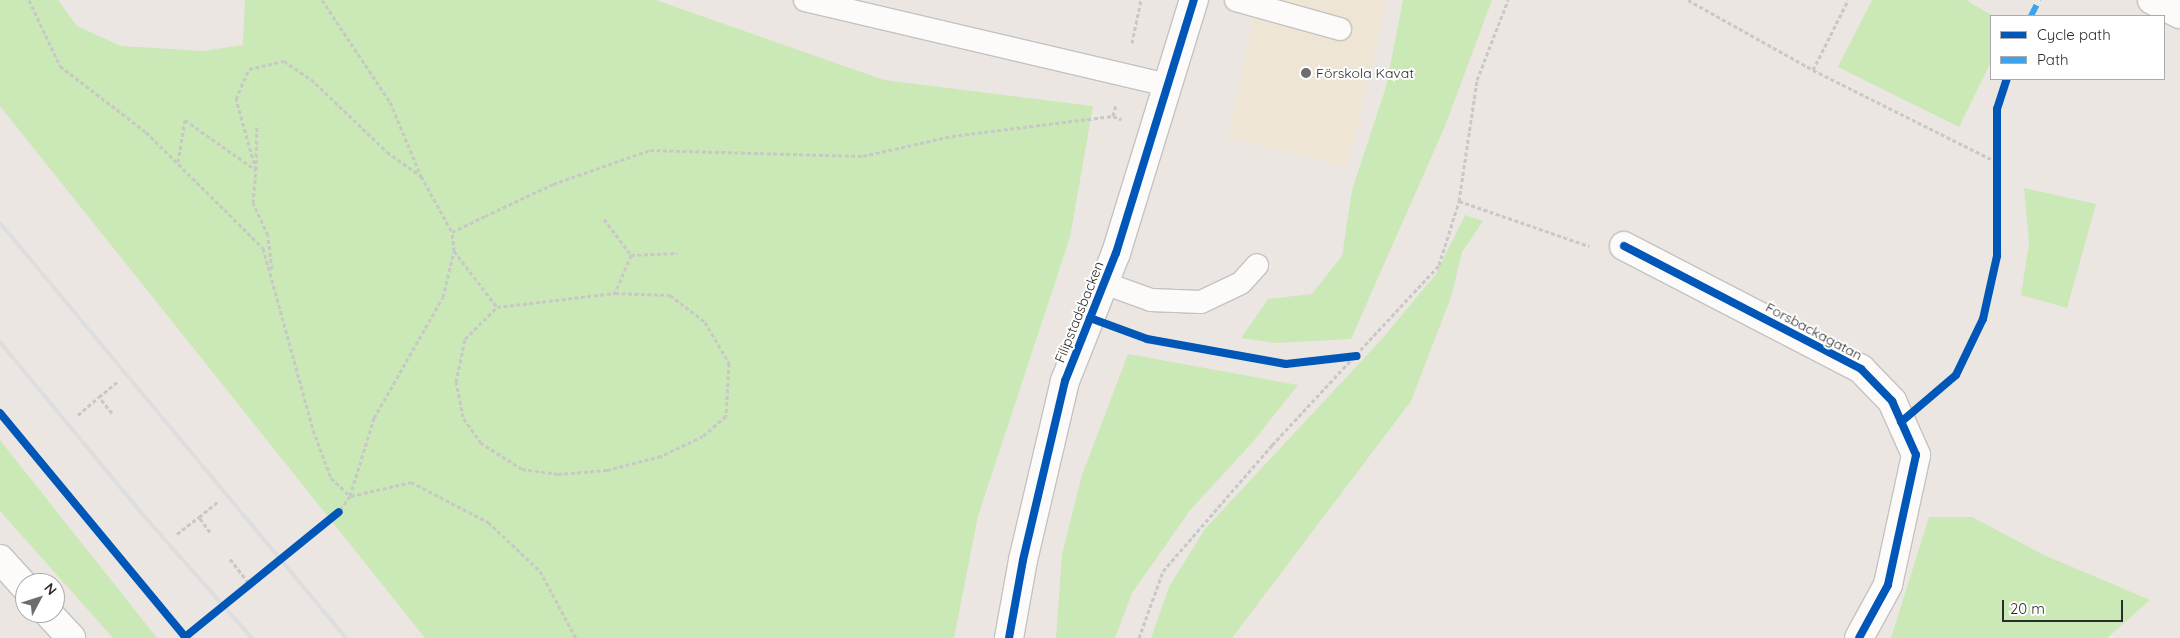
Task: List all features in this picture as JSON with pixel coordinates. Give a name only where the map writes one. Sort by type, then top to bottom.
[{"type":"street","name":"Filipstadsbacken","points":[[1009,638],[1023,560],[1065,381],[1104,283],[1194,0]]},
{"type":"street","points":[[2152,0],[2180,14]]},
{"type":"street","name":"Forsbackagatan","points":[[1624,246],[1861,369],[1892,401],[1916,455],[1888,585],[1858,638]]},
{"type":"street","points":[[0,559],[15,576]]},
{"type":"street","points":[[57,623],[71,638]]},
{"type":"lane","points":[[805,0],[1167,85]]},
{"type":"lane","points":[[1236,0],[1340,29]]},
{"type":"lane","points":[[1104,283],[1151,300],[1200,302],[1241,283],[1257,265]]},
{"type":"path","points":[[29,0],[60,66],[146,132],[263,248],[273,275],[313,430],[330,478],[350,496]]},
{"type":"path","points":[[322,0],[390,102],[421,176],[452,232],[454,250],[443,297],[374,418],[350,496],[339,512],[332,518]]},
{"type":"path","points":[[1139,638],[1163,570],[1438,266],[1459,201],[1477,80],[1508,0]]},
{"type":"path","points":[[1688,0],[1813,70],[1999,163]]},
{"type":"path","points":[[1813,70],[1848,0]]},
{"type":"path","points":[[256,170],[236,98],[249,69],[284,62],[311,80],[387,152],[421,176]]},
{"type":"path","points":[[452,232],[553,184],[650,150],[863,156],[952,136],[1113,116],[1153,131]]},
{"type":"path","points":[[178,162],[185,120],[256,170]]},
{"type":"path","points":[[258,124],[253,204],[268,235],[273,275]]},
{"type":"path","points":[[1459,201],[1590,246],[1624,246]]},
{"type":"path","points":[[604,219],[631,255]]},
{"type":"path","points":[[454,250],[497,307]]},
{"type":"path","points":[[631,255],[677,253]]},
{"type":"path","points":[[615,293],[631,255]]},
{"type":"path","points":[[615,293],[670,295],[705,322],[729,363],[726,416],[703,436],[661,456],[607,470],[558,474],[522,469],[481,443],[463,417],[456,382],[465,339],[497,307],[615,293]]},
{"type":"path","points":[[1339,358],[1357,356]]},
{"type":"path","points":[[78,416],[119,380]]},
{"type":"path","points":[[99,397],[112,413]]},
{"type":"path","points":[[350,496],[410,482],[488,522],[540,571],[576,638]]},
{"type":"path","points":[[177,534],[219,500]]},
{"type":"path","points":[[198,518],[210,532]]},
{"type":"path","points":[[230,559],[249,583]]},
{"type":"path","points":[[242,589],[257,577]]},
{"type":"shaded area","name":"Förskola Kavat","points":[[1254,0],[1387,0],[1347,167],[1228,138],[1256,6]]},
{"type":"green space","points":[[0,0],[58,0],[77,26],[121,46],[203,51],[243,45],[245,0],[656,0],[884,80],[1093,106],[1070,237],[978,516],[954,638],[425,638],[0,106]]},
{"type":"green space","points":[[1403,0],[1492,0],[1445,126],[1351,339],[1276,343],[1241,338],[1268,299],[1312,294],[1342,256],[1352,190],[1386,87]]},
{"type":"green space","points":[[1872,0],[1966,0],[1991,15],[1990,64],[1959,127],[1838,67]]},
{"type":"green space","points":[[2024,188],[2096,204],[2067,308],[2021,295],[2029,243]]},
{"type":"green space","points":[[1465,215],[1483,221],[1462,252],[1451,297],[1411,401],[1232,638],[1151,638],[1169,587],[1205,529],[1381,340],[1436,274]]},
{"type":"green space","points":[[1128,354],[1298,385],[1252,443],[1191,509],[1132,593],[1115,638],[1056,638],[1062,554],[1082,475]]},
{"type":"green space","points":[[0,440],[157,638],[113,638],[65,584],[65,573],[55,573],[0,511]]},
{"type":"green space","points":[[1929,517],[1972,517],[2044,555],[2150,600],[2107,638],[1891,638]]},
{"type":"railway","points":[[0,223],[346,638]]},
{"type":"railway","points":[[0,342],[144,516],[252,638]]},
{"type":"marked path","points":[[2032,15],[2039,0]]},
{"type":"cycle path","points":[[1009,638],[1023,560],[1065,381],[1116,253],[1194,0]]},
{"type":"cycle path","points":[[1901,422],[1956,375],[1983,319],[1997,256],[1997,109],[2007,80]]},
{"type":"cycle path","points":[[1624,246],[1861,369],[1892,401],[1916,455],[1888,585],[1859,638]]},
{"type":"cycle path","points":[[1090,318],[1147,339],[1286,364],[1357,356]]},
{"type":"cycle path","points":[[0,413],[186,638]]},
{"type":"cycle path","points":[[185,637],[339,512]]},
{"type":"place","name":"Förskola Kavat","points":[[1306,73]]}]
